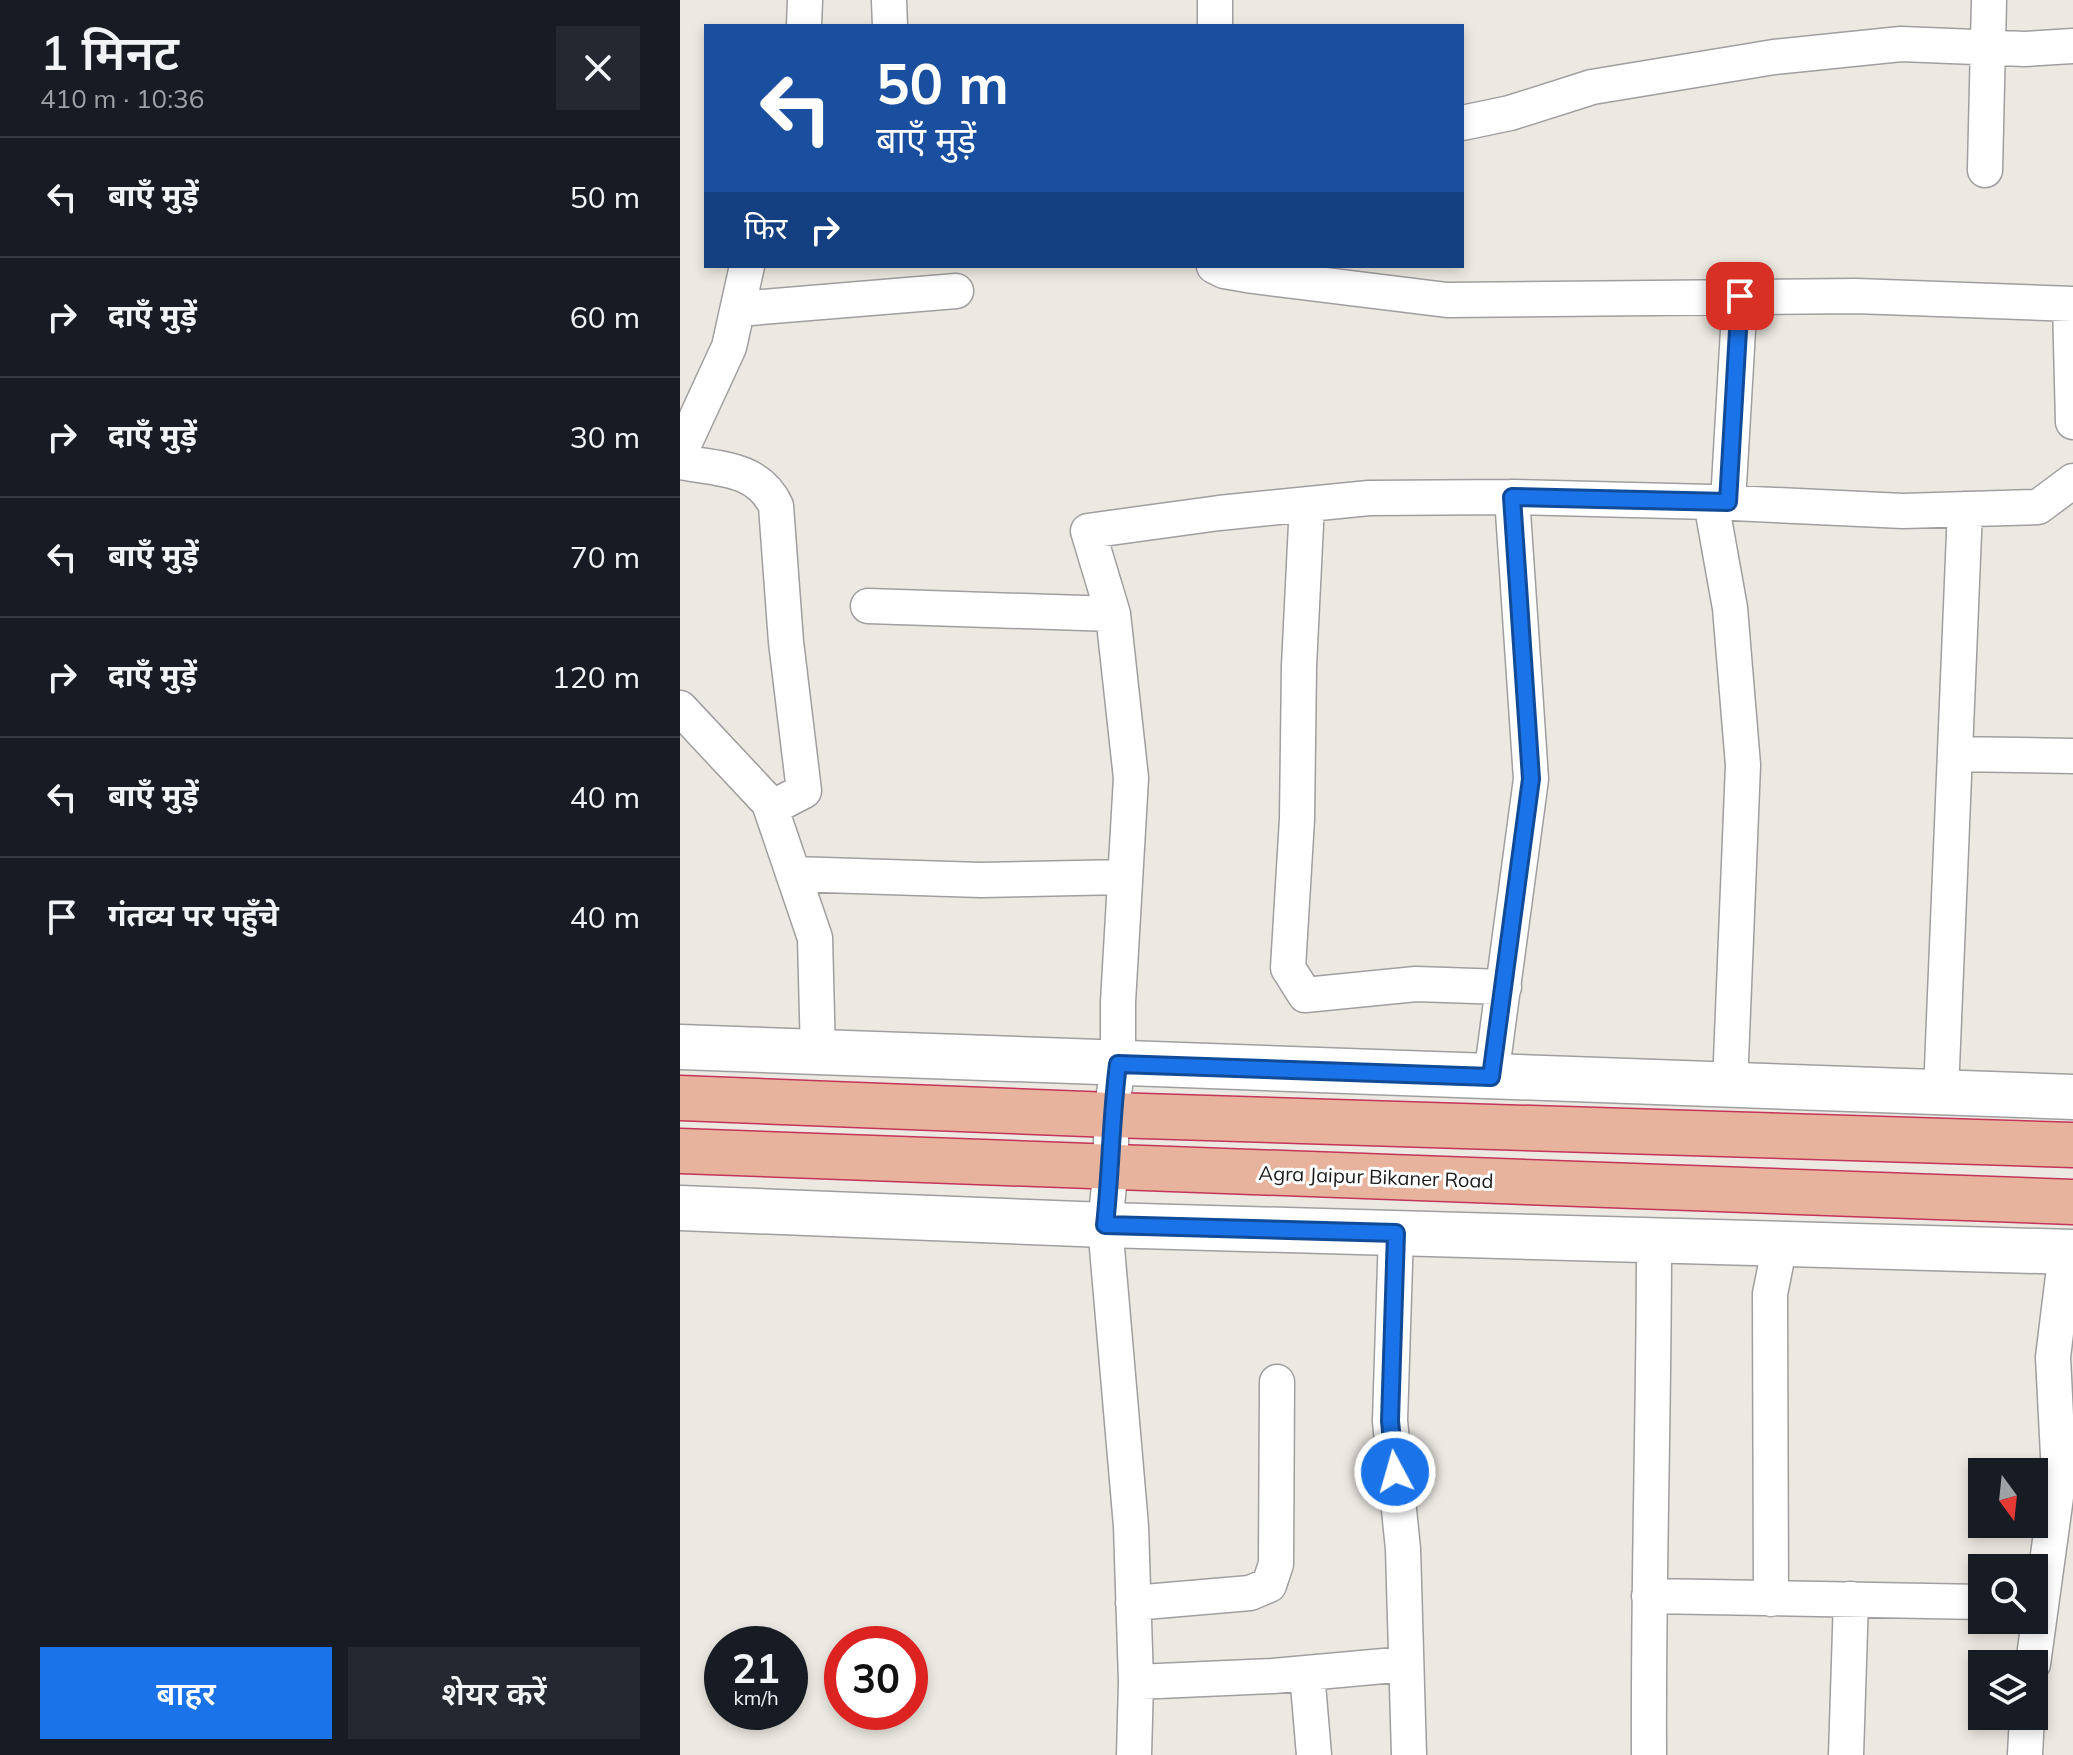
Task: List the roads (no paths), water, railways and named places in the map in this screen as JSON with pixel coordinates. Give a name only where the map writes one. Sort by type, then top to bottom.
[{"type":"highway","points":[[680,1098],[1111,1115],[2073,1145]]},
{"type":"highway","name":"Agra Jaipur Bikaner Road","points":[[680,1151],[2073,1202]]},
{"type":"street","points":[[804,24],[805,0]]},
{"type":"street","points":[[889,0],[890,24]]},
{"type":"street","points":[[1215,0],[1215,24]]},
{"type":"street","points":[[1985,170],[1989,0]]},
{"type":"street","points":[[1464,123],[1510,113],[1592,87],[1774,57],[1901,44],[2025,49],[2073,46]]},
{"type":"street","points":[[680,453],[729,347],[747,268]]},
{"type":"street","points":[[1218,268],[1253,276],[1447,300],[1856,296],[2072,304],[2073,422]]},
{"type":"street","points":[[738,309],[956,291]]},
{"type":"street","points":[[1730,1085],[1743,765],[1719,502],[1740,296]]},
{"type":"street","points":[[680,462],[736,472],[757,480],[769,490],[776,506],[786,642],[804,791],[771,808]]},
{"type":"street","points":[[1134,1755],[1136,1682],[1131,1526],[1105,1225],[1111,1166],[1111,1115],[1118,1064],[1118,1002],[1131,778],[1113,614],[1088,531],[1219,513],[1369,498],[1512,497],[1719,502],[1903,511],[2038,507],[2073,481]]},
{"type":"street","points":[[1491,1077],[1531,779],[1512,497]]},
{"type":"street","points":[[1307,504],[1299,666],[1297,819],[1288,968],[1305,995],[1416,984],[1504,987]]},
{"type":"street","points":[[1941,1092],[1965,509]]},
{"type":"street","points":[[868,606],[1113,614]]},
{"type":"street","points":[[680,708],[771,808],[815,938],[818,1054]]},
{"type":"street","points":[[1955,754],[2073,756]]},
{"type":"street","points":[[793,874],[981,880],[1125,877]]},
{"type":"street","points":[[680,1047],[2073,1097]]},
{"type":"street","points":[[680,1208],[1105,1225],[2069,1252],[2053,1357],[2059,1475],[2045,1554]]},
{"type":"street","points":[[1396,1233],[1390,1421],[1403,1549],[1409,1755]]},
{"type":"street","points":[[1649,1755],[1654,1240]]},
{"type":"street","points":[[1771,1599],[1770,1294],[1780,1244]]},
{"type":"street","points":[[1133,1603],[1250,1593],[1269,1585],[1276,1564],[1277,1382]]},
{"type":"street","points":[[1649,1596],[1968,1602]]},
{"type":"street","points":[[1846,1755],[1851,1599]]},
{"type":"street","points":[[1136,1682],[1406,1664]]},
{"type":"street","points":[[1307,1673],[1314,1755]]},
{"type":"street","points":[[2025,1755],[2026,1730]]}]
